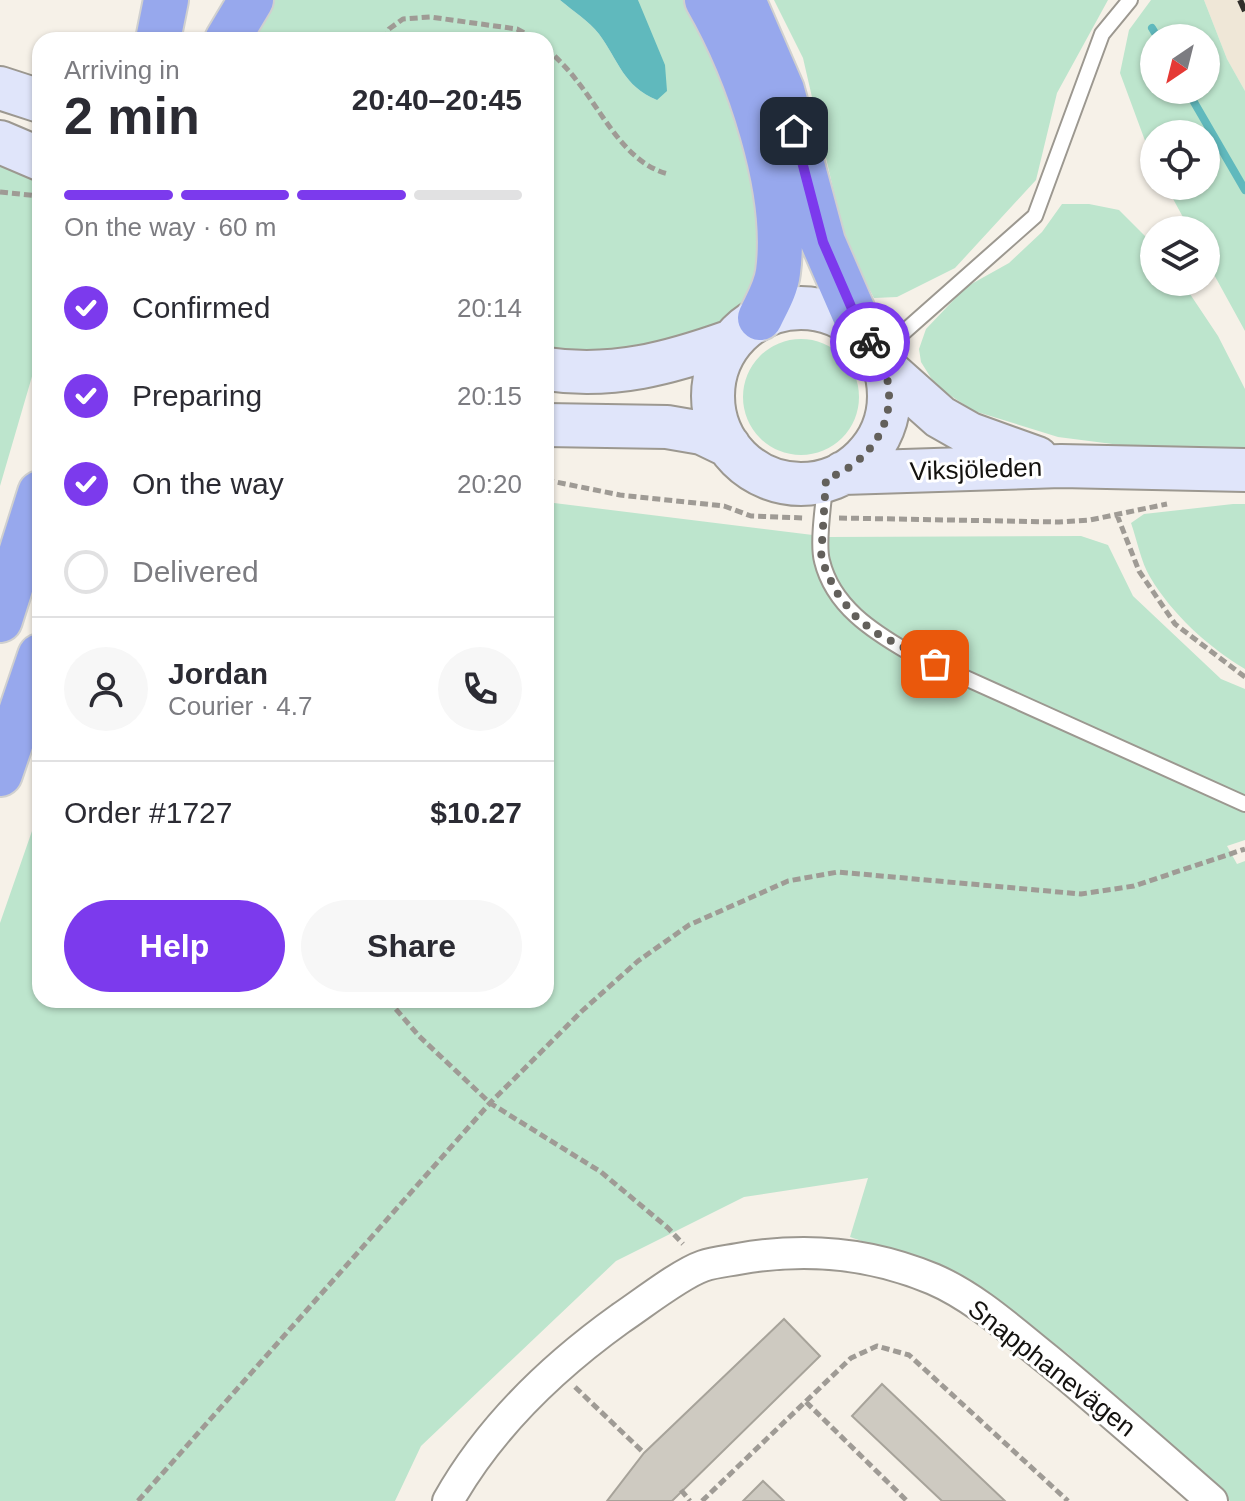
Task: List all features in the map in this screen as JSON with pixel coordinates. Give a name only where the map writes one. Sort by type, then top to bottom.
[{"type":"highway","points":[[160,32],[166,0]]},
{"type":"highway","points":[[209,32],[215,0]]},
{"type":"highway","points":[[232,32],[251,0]]},
{"type":"highway","points":[[707,0],[721,23],[744,78],[769,158],[780,251],[778,275],[746,329]]},
{"type":"highway","points":[[743,0],[782,90],[823,242],[876,352]]},
{"type":"highway","points":[[0,620],[32,518]]},
{"type":"highway","points":[[0,774],[32,680]]},
{"type":"main road","points":[[0,88],[32,98]]},
{"type":"main road","points":[[0,142],[32,156]]},
{"type":"main road","points":[[554,370],[616,372],[676,361],[790,308],[814,309],[837,316],[876,352],[889,398],[883,428],[867,454],[834,476],[798,483],[771,478],[748,465],[729,446],[702,433],[667,427],[554,425]]},
{"type":"main road","points":[[729,446],[717,421],[713,393],[719,366],[746,329]]},
{"type":"main road","name":"Viksjöleden","points":[[876,352],[940,417],[1002,447],[1061,466]]},
{"type":"main road","name":"Viksjöleden","points":[[834,476],[1061,466],[1245,470]]},
{"type":"street","name":"Snapphanevägen","points":[[448,1501],[496,1433],[556,1368],[648,1299],[702,1266],[773,1253],[829,1253],[880,1260],[936,1280],[998,1319],[1212,1501]]},
{"type":"lane","points":[[876,352],[1035,216],[1102,34],[1130,0]]},
{"type":"lane","points":[[834,476],[821,559],[835,590],[853,614],[874,632],[910,653],[1245,804]]},
{"type":"path","points":[[388,32],[403,19],[430,17],[522,32]]},
{"type":"path","points":[[554,57],[576,80],[617,137],[640,159],[668,174]]},
{"type":"path","points":[[0,192],[32,195]]},
{"type":"path","points":[[554,482],[620,495],[724,506],[751,516],[778,518]]},
{"type":"path","points":[[855,518],[1059,522],[1090,520],[1180,501]]},
{"type":"path","points":[[1117,515],[1139,571],[1175,624],[1245,677]]},
{"type":"path","points":[[149,1501],[140,1499],[490,1103],[582,1011],[638,961],[689,925],[788,881],[838,872],[1081,894],[1134,886],[1245,849]]},
{"type":"path","points":[[395,1008],[419,1036],[490,1103],[601,1172],[668,1228],[702,1266]]},
{"type":"path","points":[[702,1501],[851,1358],[877,1346],[909,1355],[1068,1501]]},
{"type":"path","points":[[556,1368],[644,1453]]},
{"type":"path","points":[[806,1402],[907,1501]]},
{"type":"path","points":[[681,1490],[690,1501]]},
{"type":"shaded area","points":[[1204,0],[1245,0],[1245,91],[1220,41],[1220,24],[1213,24]]},
{"type":"green space","points":[[267,0],[560,0],[595,29],[636,88],[657,100],[638,0],[690,0],[723,56],[764,231],[759,271],[750,297],[734,316],[712,332],[632,350],[554,353],[554,32],[251,32]]},
{"type":"green space","points":[[774,0],[1108,0],[1057,93],[1036,180],[955,268],[897,297],[874,298],[846,245],[803,58]]},
{"type":"green space","points":[[1151,0],[1204,0],[1213,24],[1140,24],[1140,104],[1220,104],[1220,41],[1245,91],[1245,331],[1220,285],[1220,216],[1182,216],[1174,200],[1220,200],[1220,120],[1140,120],[1140,127],[1120,73],[1129,30]]},
{"type":"green space","points":[[0,158],[32,176],[32,376],[0,486]]},
{"type":"green space","points":[[1062,204],[1089,204],[1119,210],[1140,231],[1140,296],[1191,296],[1218,336],[1245,389],[1245,449],[1159,450],[1058,437],[974,411],[945,392],[931,378],[921,362],[919,349],[926,329],[966,287],[1009,263],[1042,232]]},
{"type":"green space","points":[[801,339],[823,344],[842,356],[854,375],[859,397],[854,419],[842,438],[823,450],[801,455],[779,450],[760,438],[748,419],[743,397],[748,375],[760,356],[779,344]]},
{"type":"green space","points":[[554,503],[829,537],[1081,536],[1108,545],[1133,596],[1221,679],[1245,689],[1245,840],[1227,846],[1237,864],[1245,861],[1245,1501],[1230,1501],[1068,1354],[958,1274],[850,1237],[868,1178],[744,1197],[616,1261],[421,1446],[395,1501],[0,1501],[0,923],[32,831],[32,1008],[554,1008]]},
{"type":"green space","points":[[1245,504],[1245,669],[1204,640],[1169,604],[1147,571],[1131,523],[1144,514]]},
{"type":"water","points":[[560,0],[638,0],[665,65],[667,91],[657,100],[636,88],[595,29]]},
{"type":"building","points":[[784,1319],[820,1356],[672,1501],[607,1501],[644,1453]]},
{"type":"building","points":[[882,1384],[1005,1501],[942,1501],[852,1416]]},
{"type":"building","points":[[763,1481],[784,1501],[743,1501]]},
{"type":"waterway","points":[[1195,104],[1245,190]]},
{"type":"railway","points":[[1240,0],[1245,11]]},
{"type":"way so far","points":[[870,342],[885,368],[889,398],[887,414],[876,442],[867,454],[843,473],[826,479],[821,559],[835,590],[853,614],[874,632],[935,664]]},
{"type":"route","points":[[794,131],[823,242],[863,334],[870,342]]}]
